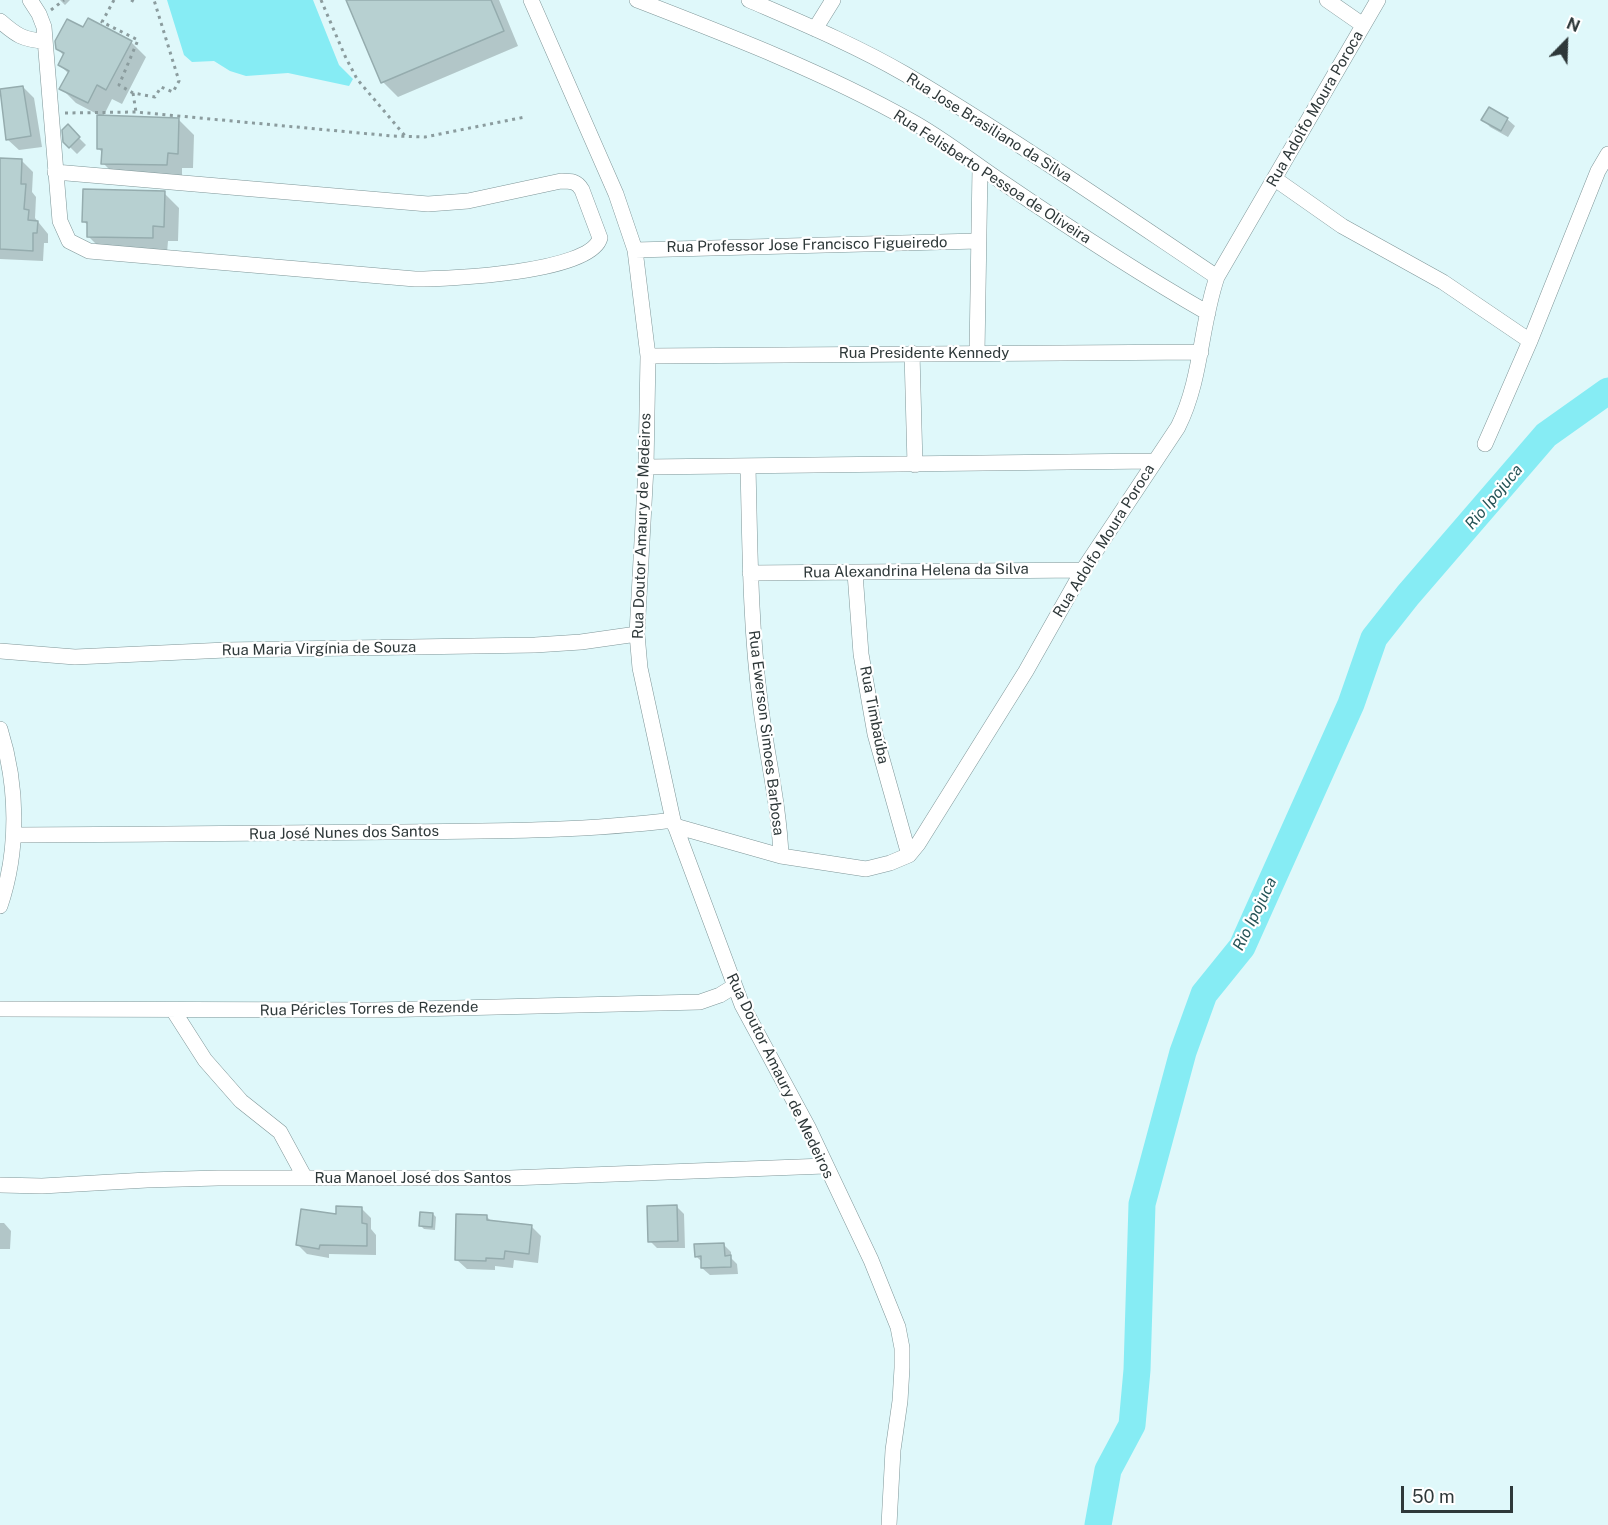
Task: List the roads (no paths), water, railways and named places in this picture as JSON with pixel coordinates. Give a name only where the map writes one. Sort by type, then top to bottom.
[{"type":"street","points":[[30,0],[44,27],[55,172],[60,221],[69,241],[89,251],[404,278],[450,279],[509,273],[565,261],[593,249],[600,238],[582,190],[579,184],[572,181],[561,181],[468,201],[428,204],[55,172]]},
{"type":"street","name":"Rua Doutor Amaury de Medeiros","points":[[531,0],[616,194],[636,250],[648,356],[646,467],[637,634],[640,668],[674,823],[733,987],[808,1127],[885,1293],[898,1327],[902,1348],[900,1401],[893,1450],[889,1525]]},
{"type":"street","name":"Rua Felisberto Pessoa de Oliveira","points":[[637,0],[856,91],[913,122],[1138,272],[1208,313]]},
{"type":"street","name":"Rua Jose Brasiliano da Silva","points":[[749,0],[815,29],[904,74],[1059,172],[1217,277]]},
{"type":"street","points":[[815,29],[833,0]]},
{"type":"street","points":[[1327,0],[1363,25]]},
{"type":"street","name":"Rua Adolfo Moura Poroca","points":[[909,855],[1026,671],[1083,570],[1153,461],[1178,427],[1189,405],[1217,277],[1378,0]]},
{"type":"street","points":[[0,21],[15,35],[30,41],[45,41]]},
{"type":"street","points":[[1485,444],[1530,340],[1598,171],[1608,154]]},
{"type":"street","points":[[977,353],[980,168]]},
{"type":"street","points":[[1275,179],[1342,226],[1443,282],[1530,340]]},
{"type":"street","name":"Rua Professor Jose Francisco Figueiredo","points":[[636,250],[978,241]]},
{"type":"street","name":"Rua Presidente Kennedy","points":[[648,356],[1201,352]]},
{"type":"street","points":[[912,353],[915,465]]},
{"type":"street","points":[[646,467],[1153,461]]},
{"type":"street","name":"Rua Ewerson Simoes Barbosa","points":[[748,467],[751,614],[760,702],[777,801],[781,856]]},
{"type":"street","name":"Rua Alexandrina Helena da Silva","points":[[750,573],[1083,570]]},
{"type":"street","name":"Rua Timbaúba","points":[[855,573],[861,654],[875,734],[909,855]]},
{"type":"street","name":"Rua Maria Virgínia de Souza","points":[[0,651],[75,657],[226,650],[427,648],[581,642],[637,634]]},
{"type":"street","points":[[0,729],[10,773],[15,835],[10,870],[0,906]]},
{"type":"street","points":[[674,823],[781,856],[866,869],[890,864],[909,855]]},
{"type":"street","name":"Rua José Nunes dos Santos","points":[[15,835],[290,834],[549,829],[674,823]]},
{"type":"street","name":"Rua Péricles Torres de Rezende","points":[[0,1009],[375,1010],[700,1002],[720,995],[733,987]]},
{"type":"street","points":[[173,1010],[206,1060],[241,1101],[280,1132],[305,1178]]},
{"type":"street","name":"Rua Manoel José dos Santos","points":[[0,1185],[42,1186],[147,1179],[206,1178],[510,1178],[825,1166]]},
{"type":"water","points":[[167,0],[313,0],[339,65],[353,79],[349,86],[288,73],[246,76],[230,71],[214,61],[192,62],[184,55]]},
{"type":"waterway","name":"Rio Ipojuca","points":[[1098,1525],[1108,1470],[1132,1425],[1137,1370],[1142,1204],[1183,1052],[1204,994],[1242,947],[1351,704],[1374,638],[1408,595],[1546,435],[1608,391]]}]
